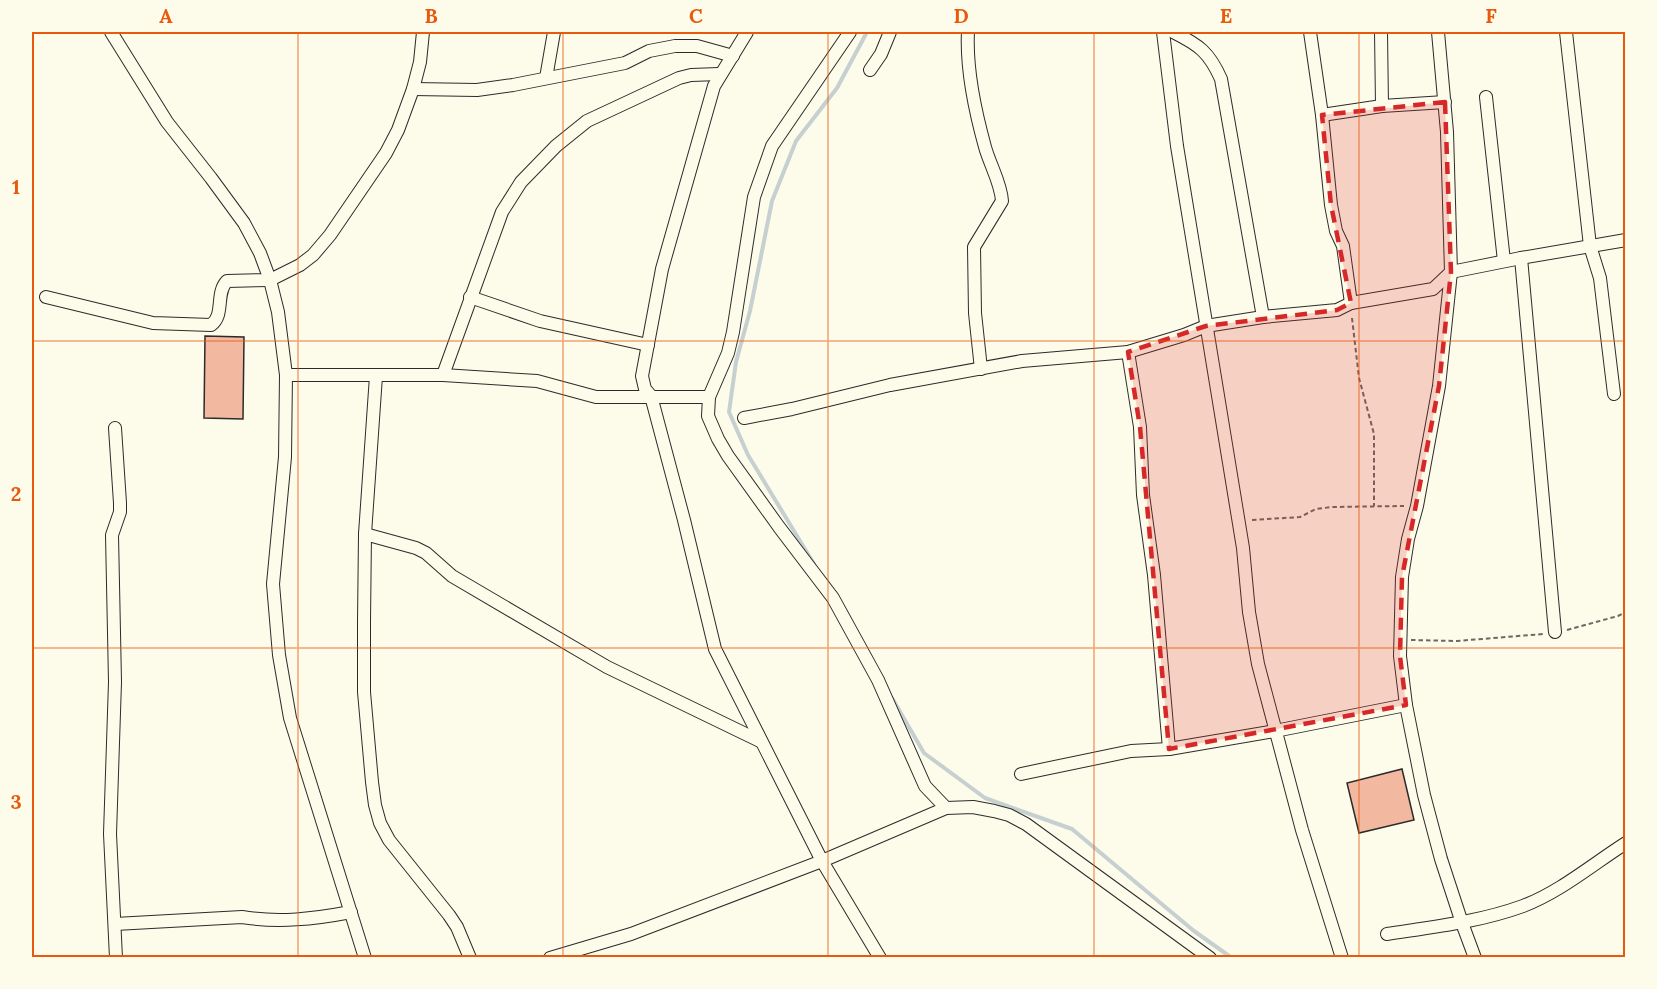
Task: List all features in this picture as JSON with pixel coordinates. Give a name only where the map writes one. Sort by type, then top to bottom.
[{"type":"street","points":[[111,32],[166,122],[244,223],[260,253],[270,280],[278,312],[286,375],[285,457],[273,584],[279,655],[290,717],[365,957]]},
{"type":"street","points":[[46,297],[153,323],[211,325],[217,319],[222,287],[227,281],[270,280],[314,255],[386,153],[398,130],[420,62],[423,32]]},
{"type":"street","points":[[546,78],[554,32]]},
{"type":"street","points":[[747,32],[719,74],[714,86],[662,269],[642,376],[645,389],[651,396],[715,649],[822,861],[880,957]]},
{"type":"street","points":[[850,32],[772,146],[760,178],[754,197],[733,332],[728,352],[710,397],[708,416],[723,447],[779,527],[833,598],[878,680],[925,786],[946,808]]},
{"type":"street","points":[[870,70],[881,54],[890,32]]},
{"type":"street","points":[[968,32],[967,46],[976,107],[1002,201],[974,247],[975,313],[981,369]]},
{"type":"street","points":[[1163,32],[1177,146],[1238,521],[1258,664],[1302,830],[1342,957]]},
{"type":"street","points":[[1173,32],[1195,43],[1207,53],[1221,79],[1263,316]]},
{"type":"street","points":[[1310,32],[1322,115],[1331,205],[1336,231],[1343,246],[1352,303]]},
{"type":"street","points":[[1381,32],[1382,106]]},
{"type":"street","points":[[1438,32],[1445,102],[1451,272],[1439,386],[1402,576],[1401,678],[1424,795],[1441,859],[1475,957]]},
{"type":"street","points":[[1566,32],[1590,246],[1600,278],[1614,394]]},
{"type":"street","points":[[413,89],[477,90],[625,63],[649,51],[675,46],[697,46],[733,56]]},
{"type":"street","points":[[443,375],[502,212],[521,182],[556,146],[587,121],[679,78],[719,74]]},
{"type":"street","points":[[1486,97],[1504,261]]},
{"type":"street","points":[[1322,115],[1382,106],[1445,102]]},
{"type":"street","points":[[744,418],[792,409],[890,385],[981,369],[1022,362],[1128,352],[1206,326],[1263,316],[1337,310],[1352,303],[1433,289],[1451,272],[1626,240]]},
{"type":"street","points":[[1521,258],[1554,632]]},
{"type":"street","points":[[470,297],[540,321],[648,345]]},
{"type":"street","points":[[1128,352],[1140,427],[1143,495],[1154,575],[1168,749]]},
{"type":"street","points":[[286,375],[443,375],[537,381],[596,397],[710,397]]},
{"type":"street","points":[[376,376],[365,534],[364,692],[375,805],[380,823],[389,840],[449,915],[470,957]]},
{"type":"street","points":[[115,428],[120,512],[112,535],[115,682],[110,834],[116,957]]},
{"type":"street","points":[[365,534],[417,548],[452,576],[607,667],[760,741]]},
{"type":"street","points":[[1021,774],[1131,751],[1168,749],[1406,705]]},
{"type":"street","points":[[550,957],[631,934],[822,861],[946,808],[973,807],[1009,815],[1026,824],[1210,957]]},
{"type":"street","points":[[1387,934],[1462,923],[1523,906],[1626,843]]},
{"type":"street","points":[[115,924],[242,917],[258,920],[297,920],[351,912]]},
{"type":"path","points":[[1352,303],[1352,323],[1359,378],[1374,434],[1374,506]]},
{"type":"path","points":[[1238,521],[1300,516],[1316,509],[1332,507],[1417,506]]},
{"type":"path","points":[[1400,639],[1457,641],[1534,636],[1584,626],[1626,612]]},
{"type":"highlighted area","points":[[1445,102],[1451,272],[1439,386],[1402,577],[1400,656],[1406,705],[1169,749],[1140,427],[1128,352],[1206,326],[1337,310],[1351,303],[1331,205],[1322,115]]},
{"type":"building","points":[[205,336],[244,337],[243,419],[204,418]]},
{"type":"building","points":[[1402,769],[1414,820],[1359,833],[1347,783]]},
{"type":"waterway","points":[[814,564],[748,455],[729,412],[736,362],[750,311],[772,201],[796,141],[837,88],[867,32]]},
{"type":"waterway","points":[[892,698],[924,753],[985,798],[1072,829],[1194,931],[1232,958]]}]
